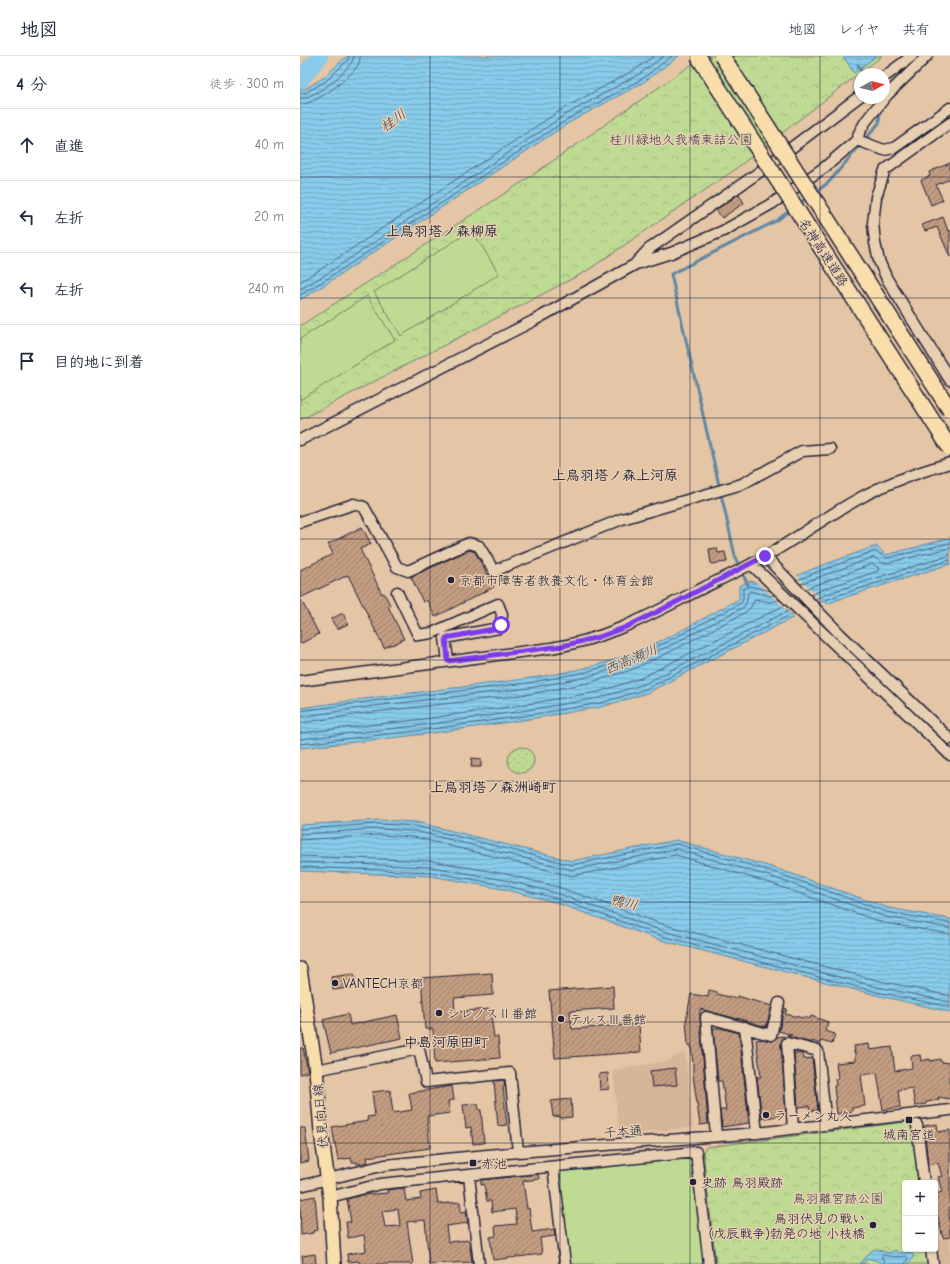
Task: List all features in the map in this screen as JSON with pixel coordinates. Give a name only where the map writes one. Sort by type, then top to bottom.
[{"type":"highway","name":"名神高速道路","points":[[698,56],[950,448]]},
{"type":"highway","name":"名神高速道路","points":[[722,56],[950,410]]},
{"type":"main road","name":"伏見向日線","points":[[300,969],[316,1070],[321,1131],[330,1198],[334,1264]]},
{"type":"street","points":[[890,73],[912,56]]},
{"type":"street","points":[[300,440],[533,321],[636,264],[671,253],[723,231],[773,203],[817,172],[857,140],[866,121],[887,95],[927,56]]},
{"type":"street","points":[[636,264],[649,249],[758,173],[854,101]]},
{"type":"street","points":[[857,140],[884,150],[894,148],[950,108]]},
{"type":"street","points":[[950,123],[885,170],[876,197],[873,223],[879,261],[887,279],[950,380]]},
{"type":"street","points":[[300,522],[354,504],[364,506],[396,567],[408,571],[469,543],[479,546],[494,571],[622,519],[742,484],[802,451],[830,449]]},
{"type":"street","points":[[300,681],[562,646],[599,637],[626,627],[751,564],[861,497],[896,480],[950,463]]},
{"type":"street","points":[[765,556],[840,634],[950,739]]},
{"type":"street","points":[[751,564],[949,753]]},
{"type":"street","points":[[398,592],[418,635],[432,633],[498,604],[502,614],[501,625],[499,628],[446,638],[448,661]]},
{"type":"street","points":[[831,642],[840,634]]},
{"type":"street","points":[[716,1136],[706,1017],[772,1035],[779,1003]]},
{"type":"street","points":[[745,1027],[757,1133]]},
{"type":"street","points":[[793,1128],[787,1044],[818,1051],[826,1125]]},
{"type":"street","points":[[316,1070],[419,1049],[426,1082],[510,1073],[518,1152]]},
{"type":"street","name":"千本通","points":[[300,1186],[385,1165],[518,1152],[757,1133],[950,1110]]},
{"type":"street","points":[[917,1125],[924,1180]]},
{"type":"street","points":[[330,1198],[380,1184],[696,1152],[709,1264]]},
{"type":"street","points":[[553,1167],[565,1264]]},
{"type":"street","points":[[469,1176],[479,1264]]},
{"type":"street","points":[[931,1252],[933,1264]]},
{"type":"shaded area","points":[[685,1051],[693,1127],[619,1135],[613,1070],[668,1061]]},
{"type":"shaded area","points":[[950,1238],[950,1264],[936,1264],[935,1252],[938,1252],[938,1240]]},
{"type":"green space","name":"桂川緑地久我橋東詰公園","points":[[704,56],[882,56],[866,68],[854,68],[854,78],[730,173],[585,272],[300,420],[300,326],[524,181]]},
{"type":"green space","points":[[472,230],[499,274],[401,336],[374,292]]},
{"type":"green space","points":[[367,296],[395,340],[300,400],[300,339]]},
{"type":"green space","points":[[521,747],[530,751],[534,760],[530,769],[521,773],[512,769],[508,760],[512,751]]},
{"type":"green space","name":"鳥羽離宮跡公園","points":[[914,1121],[921,1180],[902,1180],[902,1252],[929,1252],[930,1264],[716,1264],[703,1152],[707,1147]]},
{"type":"green space","points":[[688,1158],[693,1162],[705,1264],[568,1264],[557,1175],[562,1170]]},
{"type":"water","name":"桂川","points":[[347,56],[679,56],[644,82],[570,122],[300,300],[300,66],[310,77],[301,85],[303,90],[323,78]]},
{"type":"water","points":[[843,56],[875,56],[861,68],[854,68],[854,73]]},
{"type":"water","name":"西高瀬川","points":[[950,538],[950,564],[837,600],[792,618],[647,693],[601,707],[517,721],[426,734],[300,748],[300,708],[524,679],[585,668],[625,656],[683,630],[739,599],[739,586],[751,581],[770,587],[815,568],[876,546],[886,555]]},
{"type":"water","name":"鴨川","points":[[379,820],[416,822],[572,861],[676,840],[775,868],[889,908],[950,919],[950,1012],[876,995],[660,940],[554,902],[503,889],[431,876],[300,871],[300,825]]},
{"type":"water","points":[[876,1249],[889,1253],[895,1250],[899,1253],[910,1252],[913,1254],[913,1258],[908,1264],[886,1264],[868,1258],[863,1264],[860,1264],[871,1251]]},
{"type":"pier","points":[[796,574],[828,606],[796,619],[755,581],[770,585]]},
{"type":"building","points":[[950,163],[950,179],[936,185],[943,200],[931,205],[921,180],[930,176],[929,172]]},
{"type":"building","points":[[739,194],[744,203],[722,218],[716,210]]},
{"type":"building","points":[[943,217],[948,231],[950,230],[950,257],[937,227],[925,231],[922,225]]},
{"type":"building","points":[[362,527],[371,544],[360,549],[382,594],[384,593],[390,605],[388,606],[404,639],[384,648],[348,575],[300,598],[300,570],[333,554],[328,544]]},
{"type":"building","points":[[717,548],[718,553],[725,552],[727,562],[711,564],[709,549]]},
{"type":"building","points":[[469,550],[475,552],[494,587],[435,617],[427,600],[423,602],[411,577]]},
{"type":"building","points":[[300,598],[319,634],[300,644]]},
{"type":"building","points":[[343,613],[348,624],[337,629],[331,619]]},
{"type":"building","points":[[472,758],[481,759],[481,767],[471,767]]},
{"type":"building","name":"シレノスⅡ番館","points":[[492,973],[493,995],[454,998],[455,1012],[490,1009],[494,1037],[498,1037],[500,1058],[435,1063],[433,1029],[425,1029],[421,978]]},
{"type":"building","points":[[354,974],[356,987],[333,990],[331,977]]},
{"type":"building","name":"テルスⅢ番館","points":[[613,986],[614,1008],[570,1011],[572,1029],[639,1024],[641,1052],[555,1058],[549,991]]},
{"type":"building","points":[[709,990],[717,992],[717,994],[737,999],[737,996],[772,1006],[766,1027],[738,1018],[700,1009],[708,1124],[700,1125],[693,1075],[691,1045],[688,1045],[686,1021],[691,994],[708,997]]},
{"type":"building","points":[[784,1008],[787,1009],[785,1014],[810,1019],[811,1016],[828,1022],[825,1031],[835,1034],[832,1044],[821,1041],[820,1044],[812,1041],[812,1043],[786,1036],[792,1035],[779,1031]]},
{"type":"building","points":[[348,1014],[350,1025],[397,1015],[402,1038],[331,1053],[323,1020]]},
{"type":"building","points":[[713,1028],[720,1028],[739,1033],[749,1123],[722,1127],[720,1110],[726,1110],[722,1081],[718,1081]]},
{"type":"building","points":[[784,1036],[781,1043],[786,1114],[762,1119],[757,1077],[761,1077],[756,1040],[762,1039],[772,1041],[777,1037]]},
{"type":"building","points":[[869,1044],[870,1050],[892,1047],[895,1071],[912,1068],[911,1056],[920,1055],[921,1061],[940,1059],[941,1062],[950,1063],[950,1099],[938,1097],[939,1100],[926,1102],[926,1104],[915,1106],[912,1088],[898,1090],[900,1107],[883,1110],[877,1073],[861,1075],[865,1106],[852,1108],[852,1111],[837,1114],[834,1086],[836,1085],[835,1079],[838,1078],[836,1063],[855,1061],[855,1053],[853,1052],[855,1052],[854,1046]]},
{"type":"building","points":[[300,1048],[303,1048],[308,1072],[300,1074]]},
{"type":"building","points":[[794,1053],[803,1054],[804,1059],[812,1058],[818,1110],[810,1111],[809,1106],[798,1107]]},
{"type":"building","points":[[675,1068],[677,1085],[652,1087],[650,1071]]},
{"type":"building","points":[[608,1073],[609,1089],[600,1090],[599,1074]]},
{"type":"building","points":[[504,1080],[505,1086],[503,1087],[507,1125],[498,1126],[494,1081]]},
{"type":"building","points":[[452,1086],[454,1100],[448,1101],[450,1113],[427,1116],[430,1148],[367,1157],[368,1162],[357,1164],[357,1162],[352,1162],[351,1158],[338,1160],[332,1127],[368,1121],[367,1117],[375,1116],[372,1092],[390,1090],[393,1113],[412,1110],[409,1093]]},
{"type":"building","points":[[571,1099],[572,1117],[553,1117],[551,1101]]},
{"type":"building","points":[[478,1104],[479,1110],[481,1110],[484,1143],[473,1144],[471,1127],[466,1128],[463,1105]]},
{"type":"building","points":[[937,1124],[938,1132],[950,1130],[950,1237],[943,1238],[938,1218],[938,1193],[942,1192],[938,1177],[942,1176],[938,1163],[928,1165],[924,1126]]},
{"type":"building","points":[[300,1128],[305,1128],[309,1161],[300,1163]]},
{"type":"building","points":[[538,1174],[539,1179],[523,1181],[527,1209],[529,1208],[532,1232],[554,1229],[555,1236],[540,1238],[542,1254],[493,1260],[490,1237],[496,1236],[495,1226],[517,1224],[515,1209],[492,1212],[491,1201],[487,1201],[484,1184],[481,1185],[481,1180]]},
{"type":"building","points":[[404,1188],[406,1201],[421,1199],[420,1193],[436,1190],[438,1204],[460,1202],[461,1212],[466,1211],[468,1223],[446,1226],[448,1242],[469,1240],[472,1262],[429,1264],[425,1220],[407,1222],[413,1264],[360,1264],[359,1261],[348,1262],[347,1254],[366,1251],[364,1235],[348,1238],[346,1222],[351,1222],[347,1199],[362,1195],[388,1193],[387,1190]],"holes":[[[398,1209],[400,1226],[385,1227],[382,1211]]]},
{"type":"building","points":[[315,1196],[318,1230],[313,1231],[313,1233],[301,1235],[300,1199]]},
{"type":"building","points":[[315,1254],[316,1264],[303,1264],[302,1256]]},
{"type":"waterway","points":[[300,80],[320,56]]},
{"type":"waterway","points":[[816,192],[829,182],[879,123],[880,109]]},
{"type":"waterway","points":[[798,205],[808,197]]},
{"type":"waterway","points":[[748,585],[736,560],[671,274],[776,221],[792,209]]},
{"type":"place","name":"京都市障害者教養文化・体育会館","points":[[451,580]]},
{"type":"place","name":"VANTECH京都","points":[[335,983]]},
{"type":"place","name":"シレノスⅡ番館","points":[[439,1013]]},
{"type":"place","name":"テルスⅢ番館","points":[[561,1019]]},
{"type":"place","name":"ラーメン丸久","points":[[766,1115]]},
{"type":"place","name":"城南宮道","points":[[909,1120]]},
{"type":"place","name":"赤池","points":[[473,1163]]},
{"type":"place","name":"史跡 鳥羽殿跡","points":[[693,1182]]},
{"type":"place","name":"鳥羽伏見の戦い (戊辰戦争)勃発の地 小枝橋","points":[[873,1225]]},
{"type":"district","name":"上鳥羽塔ノ森柳原","points":[[442,231]]},
{"type":"district","name":"上鳥羽塔ノ森上河原","points":[[615,475]]},
{"type":"district","name":"上鳥羽塔ノ森洲崎町","points":[[493,787]]},
{"type":"district","name":"中島河原田町","points":[[446,1042]]},
{"type":"route","points":[[501,625],[499,628],[446,638],[448,661],[575,644],[612,633],[657,612],[765,556]]}]
